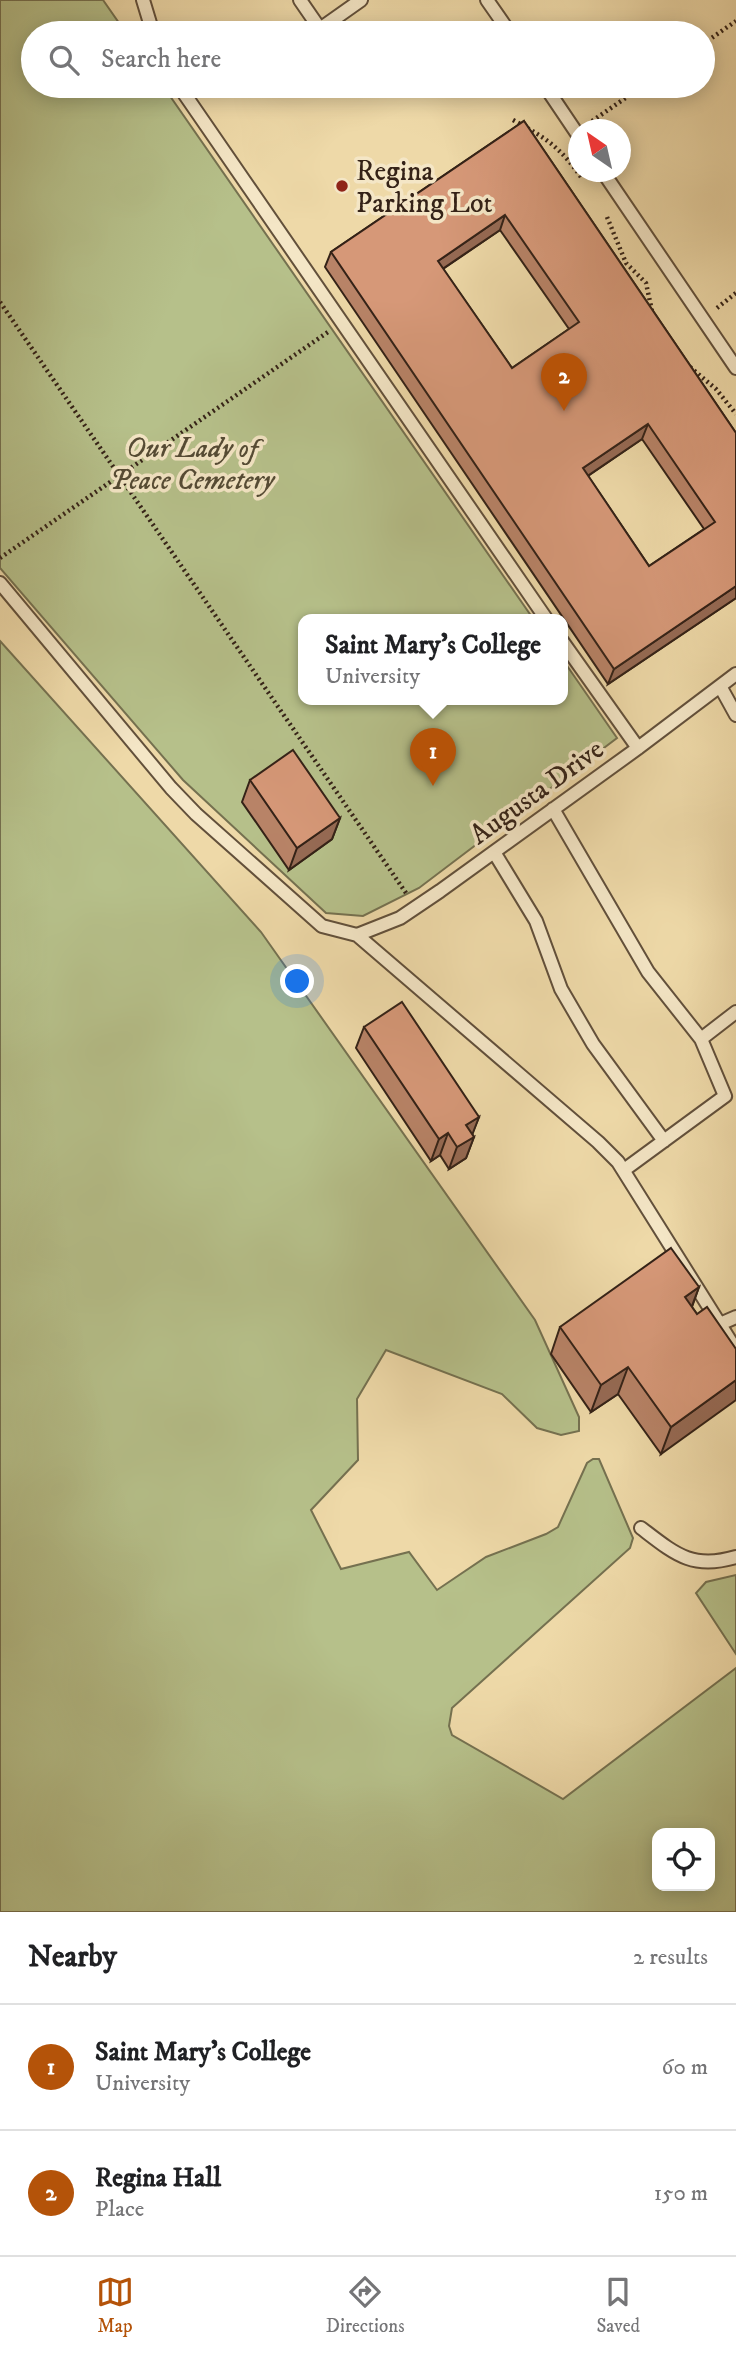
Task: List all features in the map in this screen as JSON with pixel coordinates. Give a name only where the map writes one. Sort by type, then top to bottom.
[{"type":"lane","points":[[143,0],[149,21]]},
{"type":"lane","points":[[300,0],[314,21]]},
{"type":"lane","points":[[331,21],[361,0]]},
{"type":"lane","points":[[487,0],[502,21]]},
{"type":"lane","points":[[187,98],[543,614]]},
{"type":"lane","points":[[553,98],[568,119]]},
{"type":"lane","points":[[610,182],[736,369]]},
{"type":"lane","points":[[0,583],[171,789],[196,814],[322,926],[357,936],[598,1142],[624,1170],[736,1350]]},
{"type":"lane","points":[[568,649],[638,748]]},
{"type":"lane","name":"Augusta Drive","points":[[357,936],[400,918],[416,908],[736,674]]},
{"type":"lane","points":[[720,686],[736,715]]},
{"type":"lane","points":[[553,809],[648,972],[701,1040],[725,1096],[624,1170]]},
{"type":"lane","points":[[494,852],[536,921],[561,989],[593,1044],[664,1141]]},
{"type":"lane","points":[[701,1040],[736,1012]]},
{"type":"lane","points":[[720,1324],[736,1317]]},
{"type":"lane","points":[[641,1528],[678,1556],[708,1563],[736,1557]]},
{"type":"path","points":[[715,36],[736,21]]},
{"type":"path","points":[[594,119],[625,98]]},
{"type":"path","points":[[513,120],[538,133],[565,154],[587,187]]},
{"type":"path","points":[[601,208],[626,263],[646,283],[651,309],[658,319]]},
{"type":"path","points":[[0,302],[416,908]]},
{"type":"path","points":[[0,558],[342,322]]},
{"type":"path","points":[[684,359],[716,389],[736,414]]},
{"type":"green space","name":"Our Lady of Peace Cemetery","points":[[0,0],[103,0],[118,21],[21,21],[21,98],[171,98],[530,614],[298,614],[298,705],[568,705],[568,667],[617,738],[419,888],[363,916],[326,913],[183,780],[0,568]]},
{"type":"green space","points":[[0,641],[261,932],[535,1320],[579,1417],[579,1431],[561,1435],[537,1428],[502,1394],[386,1350],[357,1399],[358,1460],[311,1510],[341,1569],[409,1552],[437,1590],[486,1557],[558,1527],[587,1463],[599,1459],[633,1538],[630,1548],[452,1708],[449,1726],[452,1735],[563,1799],[736,1668],[736,1912],[0,1912]]},
{"type":"green space","points":[[736,1575],[736,1654],[696,1593],[706,1582]]},
{"type":"building","points":[[524,121],[736,433],[736,586],[614,669],[331,252]],"holes":[[[505,215],[579,322],[512,368],[438,261]],[[648,424],[715,522],[649,566],[583,468]]]},
{"type":"building","points":[[293,750],[340,818],[297,848],[250,780]]},
{"type":"building","points":[[402,1002],[479,1117],[466,1125],[474,1137],[457,1147],[448,1133],[439,1139],[364,1027]]},
{"type":"building","points":[[671,1248],[699,1287],[685,1297],[697,1314],[707,1307],[736,1349],[736,1380],[671,1427],[628,1367],[601,1385],[560,1327]]},
{"type":"place","name":"Regina Parking Lot","points":[[342,186]]},
{"type":"place","name":"Regina Hall","points":[[564,411]]},
{"type":"place","name":"Saint Mary's College","points":[[433,786]]}]
